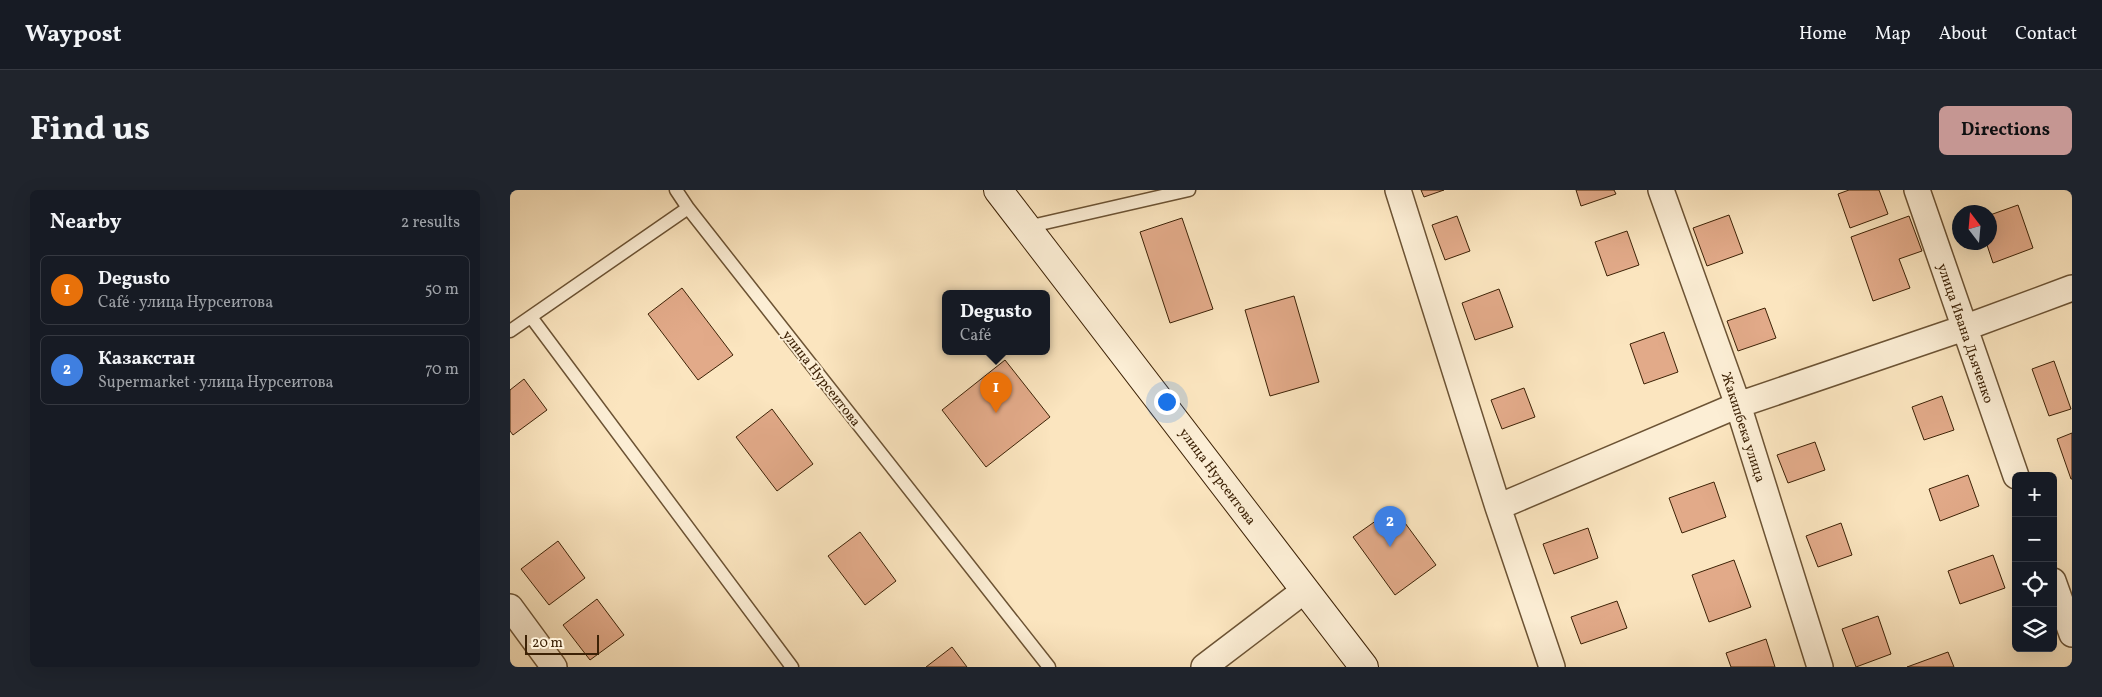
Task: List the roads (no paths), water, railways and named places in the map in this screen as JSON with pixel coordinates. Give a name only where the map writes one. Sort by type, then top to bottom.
[{"type":"main road","name":"улица Нурсеитова","points":[[998,190],[1364,667]]},
{"type":"street","points":[[1398,190],[1498,507],[1552,667]]},
{"type":"street","name":"Жакипбека улица","points":[[1661,190],[1738,405],[1820,667]]},
{"type":"street","name":"улица Ивана Дьяченко","points":[[1917,190],[2015,472]]},
{"type":"street","points":[[1498,507],[1738,405],[1964,328],[2072,288]]},
{"type":"street","points":[[1204,667],[1304,590]]},
{"type":"street","points":[[2057,592],[2072,634]]},
{"type":"street","points":[[510,607],[554,667]]},
{"type":"lane","name":"улица Нурсеитова","points":[[676,190],[688,208],[1049,667]]},
{"type":"lane","points":[[1027,227],[1189,190]]},
{"type":"lane","points":[[510,331],[688,208]]},
{"type":"lane","points":[[531,317],[792,667]]},
{"type":"place","name":"Degusto","points":[[996,413]]},
{"type":"place","name":"Казакстан","points":[[1390,547]]}]
